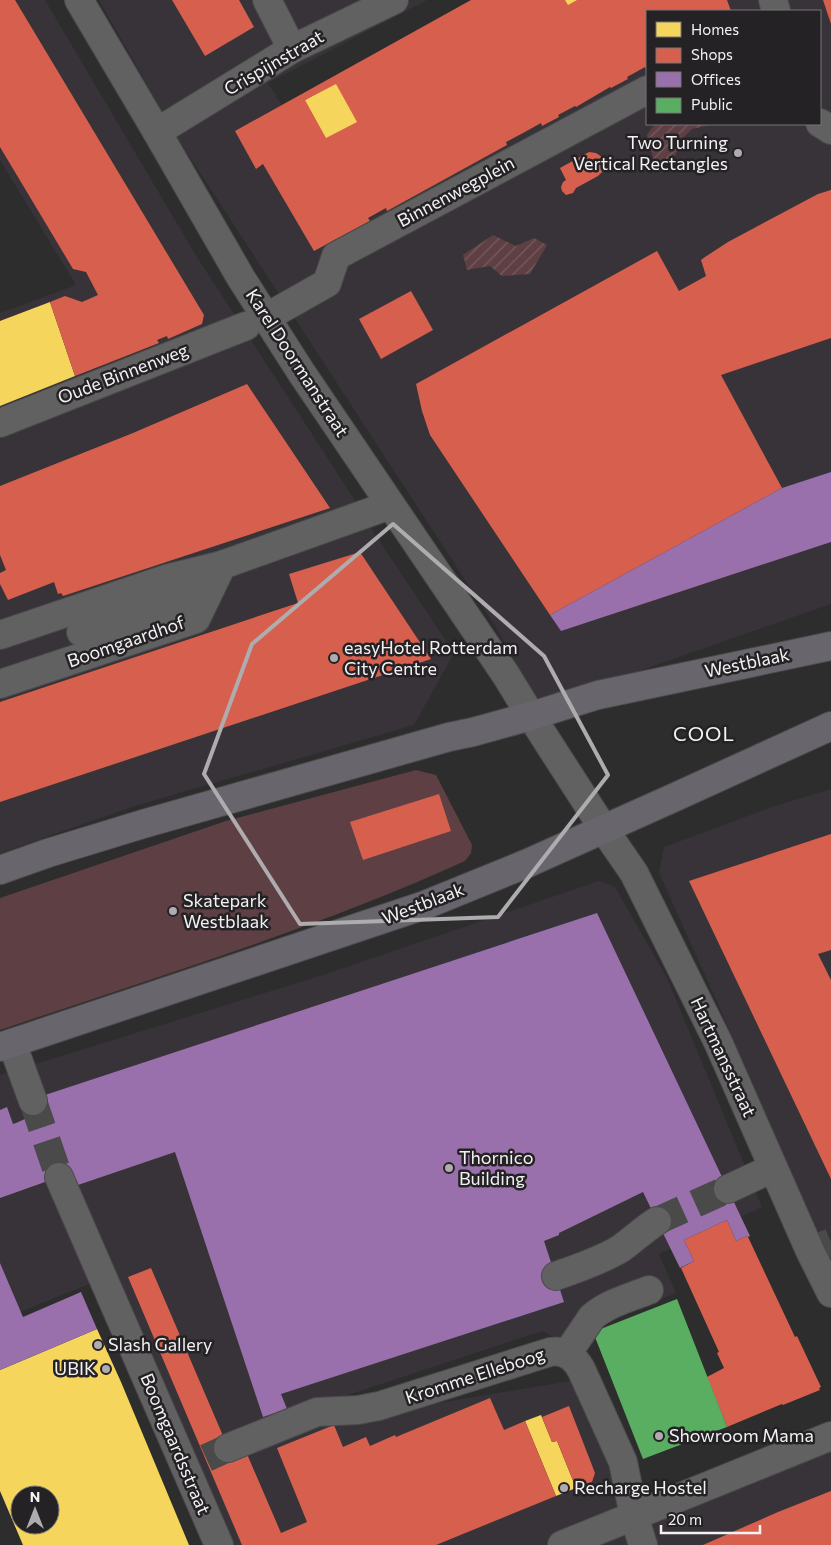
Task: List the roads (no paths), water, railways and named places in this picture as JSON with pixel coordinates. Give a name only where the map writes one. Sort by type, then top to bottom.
[{"type":"main road","name":"Westblaak","points":[[0,870],[143,824],[440,739],[531,716],[614,691],[831,646]]},
{"type":"main road","name":"Westblaak","points":[[6,1045],[426,905],[528,863],[831,726]]},
{"type":"street","name":"Karel Doormanstraat","points":[[79,0],[242,278],[300,372],[506,675],[531,716]]},
{"type":"street","points":[[267,0],[292,49]]},
{"type":"street","name":"Crispijnstraat","points":[[158,132],[292,49],[394,0]]},
{"type":"street","name":"Binnenwegplein","points":[[281,309],[327,283],[336,256],[646,91]]},
{"type":"street","name":"Oude Binnenweg","points":[[0,423],[246,326]]},
{"type":"street","points":[[0,635],[169,578],[222,565],[390,505]]},
{"type":"street","points":[[81,632],[196,594],[222,565]]},
{"type":"street","name":"Boomgaardhof","points":[[0,684],[196,618],[222,565]]},
{"type":"street","name":"Hartmansstraat","points":[[531,716],[603,828],[634,872],[718,1042],[810,1251],[831,1293]]},
{"type":"street","points":[[6,1045],[33,1101]]},
{"type":"street","points":[[728,1189],[773,1168]]},
{"type":"street","name":"Boomgaardsstraat","points":[[59,1177],[219,1449],[219,1545]]},
{"type":"street","points":[[556,1276],[608,1255],[657,1221]]},
{"type":"street","points":[[567,1354],[598,1312],[649,1290]]},
{"type":"street","name":"Kromme Elleboog","points":[[219,1449],[317,1412],[358,1410],[379,1406],[556,1351],[567,1354],[582,1369],[624,1462],[634,1516],[643,1545]]},
{"type":"street","points":[[562,1545],[831,1436]]},
{"type":"tunnel","points":[[33,1101],[59,1177]]},
{"type":"tunnel","points":[[657,1221],[728,1189]]},
{"type":"tunnel","points":[[810,1251],[831,1242]]},
{"type":"tunnel","points":[[206,1458],[228,1448]]},
{"type":"place","name":"Two Turning Vertical Rectangles","points":[[738,153]]},
{"type":"place","name":"easyHotel Rotterdam City Centre","points":[[334,658]]},
{"type":"place","name":"Skatepark Westblaak","points":[[173,911]]},
{"type":"place","name":"Thornico Building","points":[[449,1168]]},
{"type":"place","name":"Slash Gallery","points":[[98,1345]]},
{"type":"place","name":"UBIK","points":[[106,1369]]},
{"type":"place","name":"Showroom Mama","points":[[659,1436]]},
{"type":"place","name":"Recharge Hostel","points":[[564,1488]]},
{"type":"district","name":"COOL","points":[[704,734]]}]
